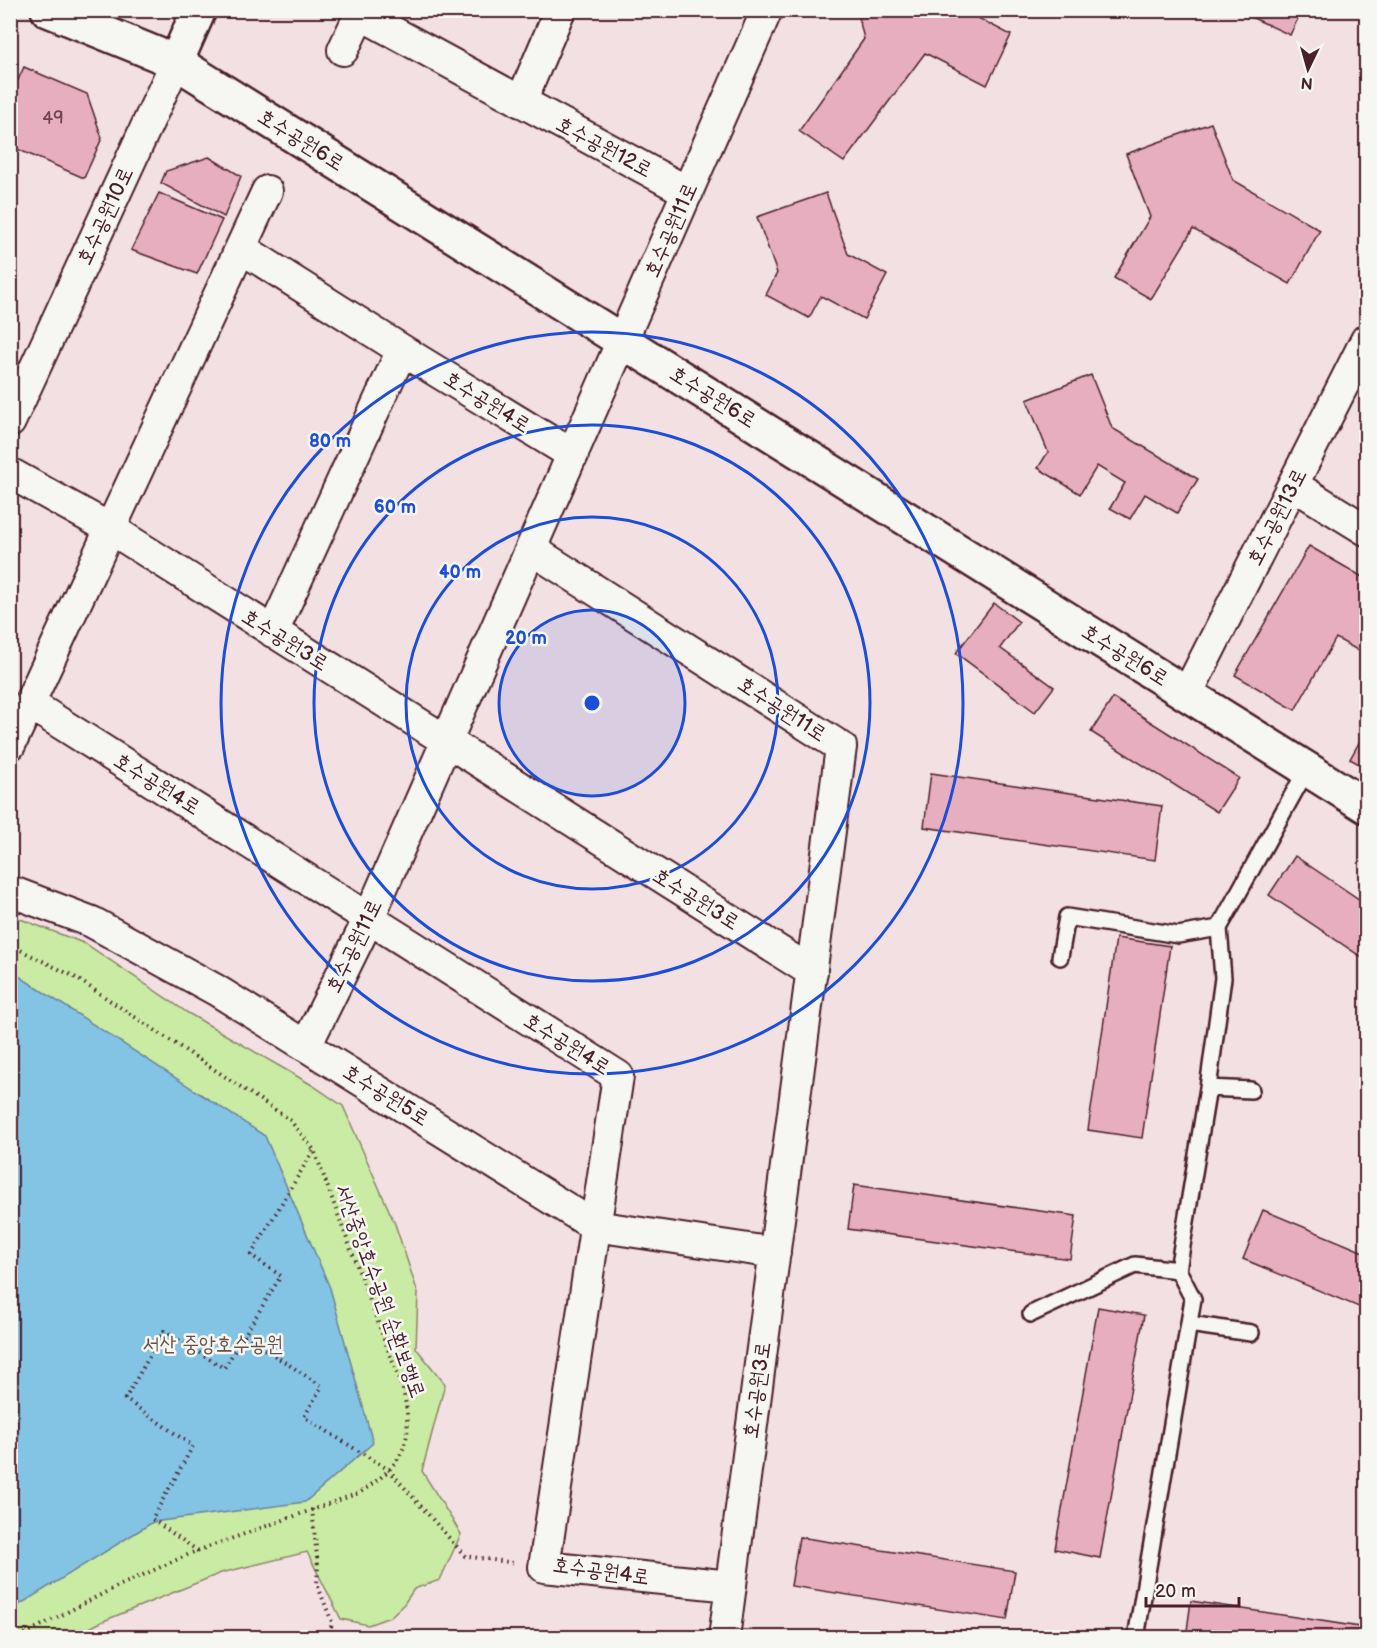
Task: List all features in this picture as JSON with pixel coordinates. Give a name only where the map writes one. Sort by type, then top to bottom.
[{"type":"street","name":"호수공원6로","points":[[48,10],[176,62],[1366,806]]},
{"type":"street","name":"호수공원10로","points":[[10,422],[199,10]]},
{"type":"street","points":[[521,102],[560,10]]},
{"type":"street","name":"호수공원11로","points":[[306,1046],[369,918],[767,10]]},
{"type":"street","name":"호수공원12로","points":[[343,50],[361,12],[688,192]]},
{"type":"street","points":[[10,745],[267,190]]},
{"type":"street","name":"호수공원4로","points":[[241,248],[573,454]]},
{"type":"street","name":"호수공원13로","points":[[1187,694],[1366,340]]},
{"type":"street","points":[[273,632],[402,350]]},
{"type":"street","name":"호수공원3로","points":[[10,472],[111,529],[812,972],[724,1638]]},
{"type":"street","points":[[1293,486],[1366,530]]},
{"type":"street","name":"호수공원11로","points":[[531,549],[842,747],[812,972]]},
{"type":"street","name":"호수공원4로","points":[[30,704],[618,1076],[544,1567],[731,1586]]},
{"type":"street","name":"호수공원5로","points":[[10,891],[92,922],[216,990],[595,1226],[775,1253]]},
{"type":"lane","points":[[1136,1638],[1193,1299],[1178,1270],[1208,1088],[1223,978],[1219,928],[1307,769]]},
{"type":"lane","points":[[1060,957],[1067,917],[1178,935],[1219,928]]},
{"type":"lane","points":[[1208,1088],[1251,1090]]},
{"type":"lane","points":[[1031,1314],[1135,1265],[1178,1270]]},
{"type":"lane","points":[[1190,1324],[1251,1333]]},
{"type":"path","name":"서산중앙호수공원 순환보행로","points":[[10,945],[73,976],[290,1119],[314,1150],[403,1390],[408,1422],[404,1446],[398,1459],[377,1481],[359,1493],[198,1551],[114,1588],[17,1638]]},
{"type":"path","points":[[198,1551],[152,1519],[193,1446],[125,1399],[164,1331],[224,1368],[281,1276],[250,1255],[314,1150]]},
{"type":"path","points":[[244,1336],[322,1386],[304,1418],[389,1470],[465,1556],[544,1567]]},
{"type":"path","points":[[312,1509],[318,1567],[316,1584],[332,1622],[329,1638]]},
{"type":"green space","name":"서산 중앙호수공원","points":[[10,915],[86,944],[188,1013],[312,1085],[343,1106],[395,1224],[418,1293],[416,1348],[445,1384],[422,1471],[461,1534],[440,1580],[414,1589],[404,1604],[390,1617],[368,1625],[341,1619],[307,1552],[221,1573],[101,1622],[73,1637],[11,1637]]},
{"type":"water","name":"서산 중앙호수공원","points":[[11,971],[265,1136],[330,1288],[373,1443],[305,1502],[153,1522],[11,1610]]},
{"type":"building","points":[[857,10],[963,10],[1011,35],[987,85],[925,53],[844,162],[799,131],[864,39]]},
{"type":"building","points":[[1254,10],[1302,10],[1290,35],[1251,17]]},
{"type":"building","points":[[24,67],[87,94],[102,138],[84,178],[10,146],[10,97]]},
{"type":"building","points":[[1211,123],[1233,180],[1320,230],[1290,284],[1193,229],[1151,299],[1114,278],[1150,217],[1126,154]]},
{"type":"building","points":[[209,157],[241,176],[224,217],[161,183],[166,171]]},
{"type":"building","points":[[159,193],[222,220],[197,274],[131,250]]},
{"type":"building","points":[[826,193],[848,254],[887,275],[864,319],[821,296],[809,318],[766,295],[777,273],[757,217]]},
{"type":"building","points":[[1091,375],[1112,428],[1198,479],[1177,513],[1145,494],[1130,519],[1110,508],[1125,483],[1097,466],[1080,494],[1038,468],[1048,452],[1027,400]]},
{"type":"building","points":[[1309,546],[1366,579],[1366,655],[1336,638],[1295,710],[1235,675]]},
{"type":"building","points":[[994,603],[1019,622],[1000,648],[1054,687],[1035,712],[956,653]]},
{"type":"building","points":[[1113,698],[1239,778],[1217,812],[1091,732]]},
{"type":"building","points":[[1366,730],[1366,768],[1350,759]]},
{"type":"building","points":[[931,773],[1162,806],[1155,860],[924,827]]},
{"type":"building","points":[[1295,856],[1366,904],[1366,960],[1269,895]]},
{"type":"building","points":[[1116,938],[1170,946],[1142,1138],[1088,1130]]},
{"type":"building","points":[[854,1185],[1076,1216],[1070,1259],[848,1229]]},
{"type":"building","points":[[1263,1210],[1366,1253],[1366,1310],[1243,1259]]},
{"type":"building","points":[[1098,1307],[1144,1315],[1100,1558],[1055,1549]]},
{"type":"building","points":[[799,1537],[1015,1571],[1007,1620],[791,1586]]},
{"type":"building","points":[[1191,1601],[1366,1628],[1366,1638],[1186,1638]]}]
